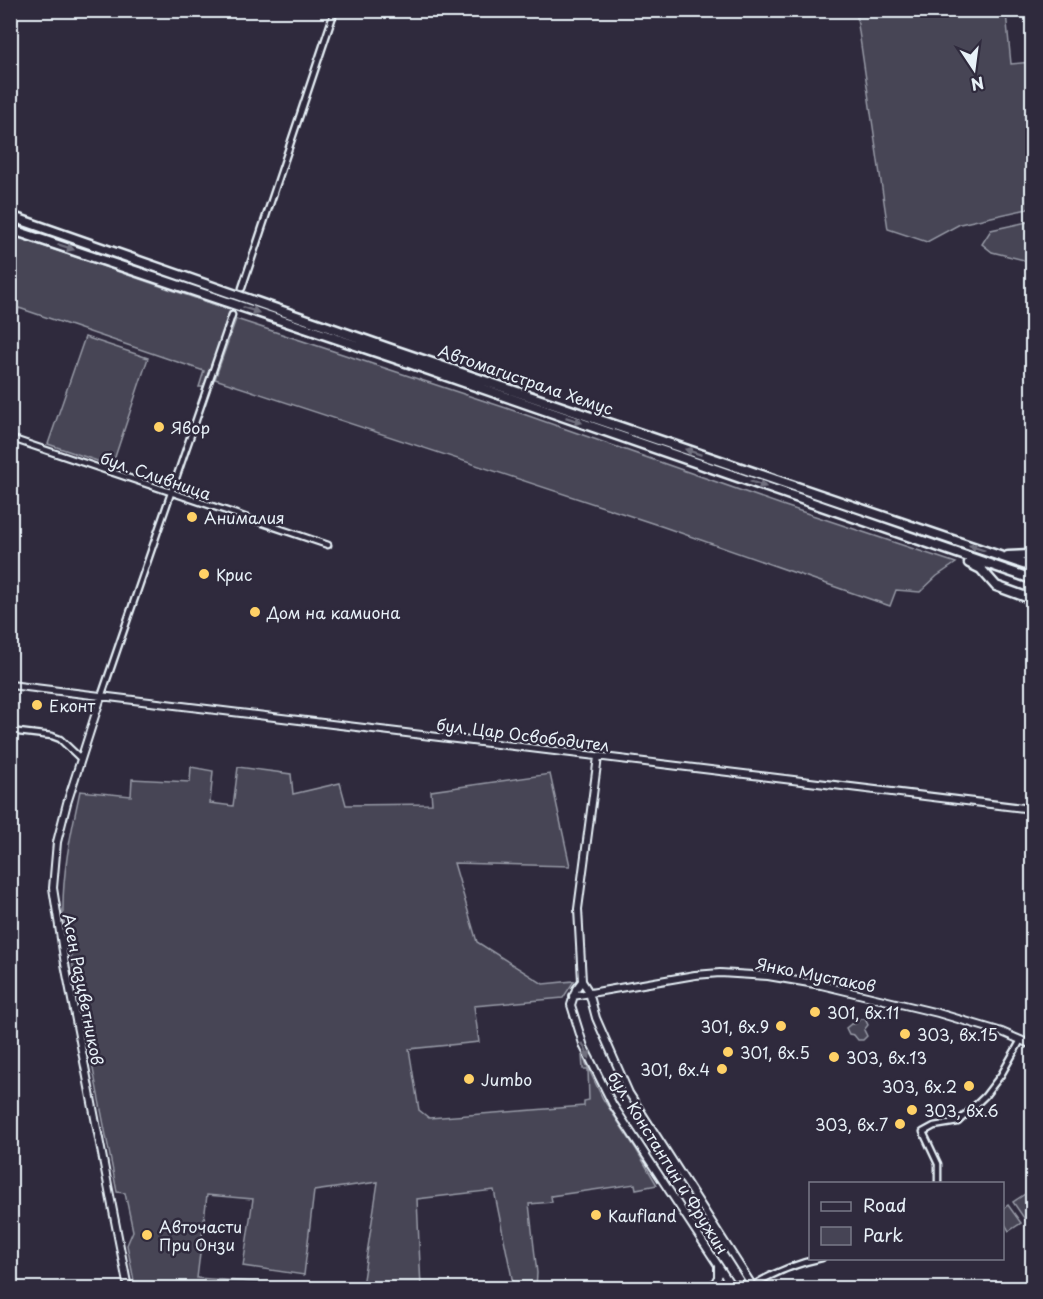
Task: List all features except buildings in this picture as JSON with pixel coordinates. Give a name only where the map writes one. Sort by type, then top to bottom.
[{"type":"highway","name":"Автомагистрала Хемус","points":[[10,216],[1032,567]]},
{"type":"highway","name":"Автомагистрала Хемус","points":[[10,228],[406,362],[1032,579]]},
{"type":"highway","points":[[895,531],[901,539],[977,566],[996,586],[1032,598]]},
{"type":"highway","points":[[998,556],[1029,555]]},
{"type":"street","points":[[242,288],[335,10]]},
{"type":"street","points":[[101,697],[232,315]]},
{"type":"street","name":"бул. Сливница","points":[[10,438],[328,545]]},
{"type":"street","name":"бул. Цар Освободител","points":[[10,685],[1032,809]]},
{"type":"street","name":"Асен Разцветников","points":[[101,697],[80,758],[57,842],[53,888],[64,964],[128,1288]]},
{"type":"street","points":[[10,731],[60,739],[80,758]]},
{"type":"street","name":"бул. Константин и Фружин","points":[[598,757],[578,909],[582,981],[589,992],[596,1018],[629,1093],[752,1288]]},
{"type":"street","name":"Янко Мустаков","points":[[573,996],[704,974],[768,976],[821,985],[939,1013],[1032,1045]]},
{"type":"street","points":[[573,996],[582,981]]},
{"type":"street","name":"бул. Константин и Фружин","points":[[573,996],[571,1005],[584,1047],[614,1105],[732,1286]]},
{"type":"street","points":[[938,1182],[938,1164],[923,1132],[934,1126],[958,1122],[985,1096],[1001,1075],[1021,1040]]},
{"type":"street","points":[[713,1288],[732,1286],[752,1288],[765,1278],[815,1260]]},
{"type":"street","points":[[713,1288],[718,1278],[718,1266]]},
{"type":"green space","points":[[856,11],[1027,11],[1006,13],[1011,64],[1032,62],[1032,102],[1027,147],[1032,176],[1032,208],[960,224],[927,242],[888,229]]},
{"type":"green space","points":[[1032,221],[1032,262],[992,252],[982,244],[991,230]]},
{"type":"green space","points":[[11,235],[230,310],[205,387],[199,387],[204,371],[19,308],[11,331]]},
{"type":"green space","points":[[236,319],[506,408],[956,563],[920,592],[896,590],[890,606],[661,526],[215,379]]},
{"type":"green space","points":[[85,337],[148,358],[112,466],[48,444]]},
{"type":"green space","points":[[191,767],[213,771],[210,803],[233,806],[238,767],[291,774],[293,794],[340,783],[346,805],[432,804],[431,791],[550,774],[570,866],[454,863],[477,942],[543,984],[574,981],[563,998],[474,1006],[479,1042],[409,1049],[419,1110],[429,1118],[584,1106],[584,1101],[589,1100],[588,1069],[583,1069],[582,1055],[603,1099],[657,1185],[636,1189],[635,1184],[551,1196],[552,1202],[529,1204],[537,1273],[536,1288],[514,1288],[494,1190],[417,1199],[421,1288],[362,1286],[378,1182],[314,1191],[304,1275],[243,1266],[253,1199],[207,1195],[197,1278],[307,1286],[308,1288],[139,1288],[135,1286],[127,1245],[133,1231],[125,1193],[117,1192],[63,915],[66,868],[80,791],[131,796],[132,779],[190,782]]},
{"type":"green space","points":[[860,1019],[865,1019],[868,1025],[864,1030],[867,1036],[863,1040],[858,1040],[854,1035],[849,1034],[846,1028]]},
{"type":"green space","points":[[1025,1194],[1032,1206],[1032,1216],[1026,1221],[1013,1202]]},
{"type":"green space","points":[[1008,1205],[1021,1223],[1009,1231],[1004,1223],[1004,1208]]},
{"type":"place","name":"Явор","points":[[159,427]]},
{"type":"place","name":"Анималия","points":[[192,517]]},
{"type":"place","name":"Крис","points":[[204,574]]},
{"type":"place","name":"Дом на камиона","points":[[255,612]]},
{"type":"place","name":"Еконт","points":[[37,705]]},
{"type":"place","name":"301, вх.11","points":[[815,1012]]},
{"type":"place","name":"301, вх.9","points":[[781,1026]]},
{"type":"place","name":"303, вх.15","points":[[905,1034]]},
{"type":"place","name":"301, вх.5","points":[[728,1052]]},
{"type":"place","name":"303, вх.13","points":[[834,1057]]},
{"type":"place","name":"301, вх.4","points":[[722,1069]]},
{"type":"place","name":"Jumbo","points":[[469,1079]]},
{"type":"place","name":"303, вх.2","points":[[969,1086]]},
{"type":"place","name":"303, вх.6","points":[[912,1110]]},
{"type":"place","name":"303, вх.7","points":[[900,1124]]},
{"type":"place","name":"Kaufland","points":[[596,1215]]},
{"type":"place","name":"Авточасти При Онзи","points":[[147,1235]]}]
